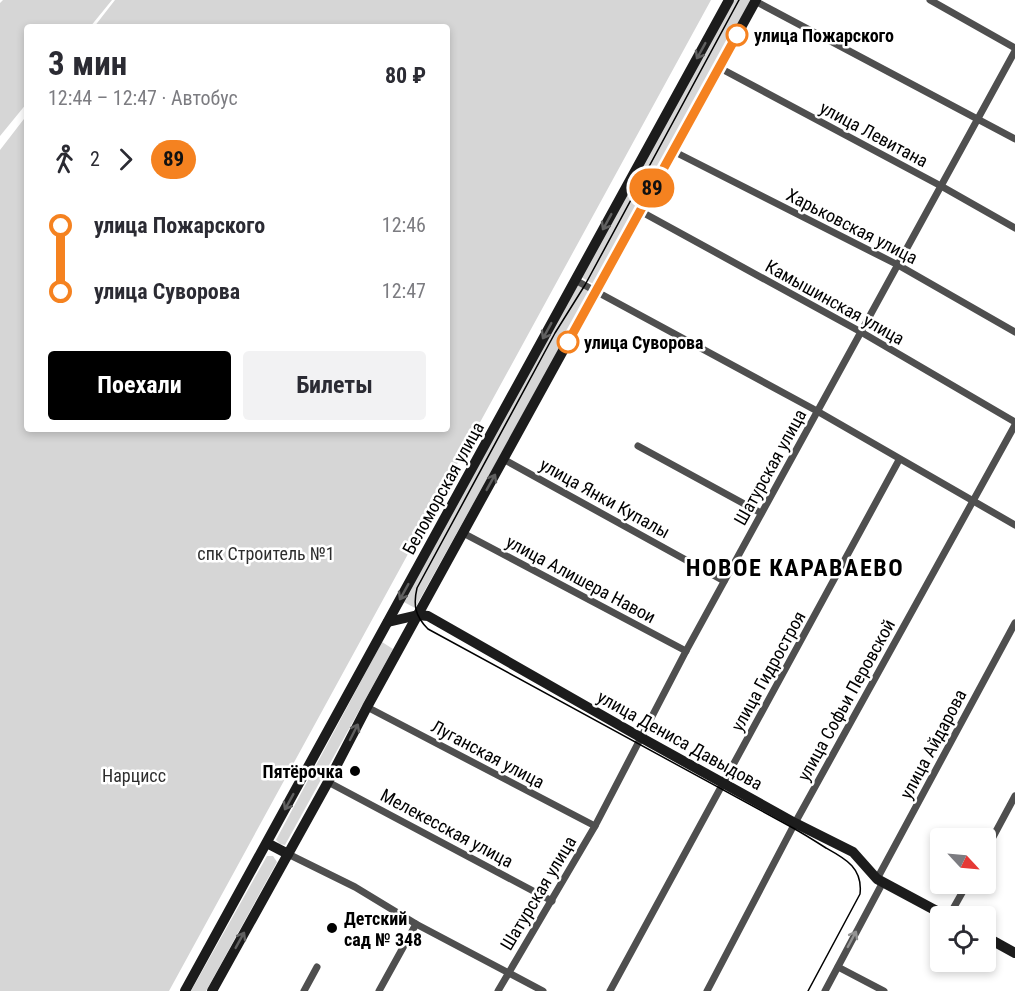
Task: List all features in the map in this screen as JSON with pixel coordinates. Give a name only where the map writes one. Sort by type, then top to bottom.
[{"type":"main road","name":"Беломорская улица","points":[[185,991],[729,0]]},
{"type":"main road","points":[[212,991],[755,0]]},
{"type":"main road","points":[[388,622],[418,615]]},
{"type":"main road","name":"улица Дениса Давыдова","points":[[418,615],[428,616],[795,823],[854,852],[880,881],[930,907]]},
{"type":"main road","points":[[267,843],[288,854]]},
{"type":"main road","points":[[996,943],[1015,953]]},
{"type":"street","points":[[755,0],[1015,139]]},
{"type":"street","points":[[930,0],[1015,50]]},
{"type":"street","name":"Шатурская улица","points":[[498,991],[595,826],[724,580],[1015,50]]},
{"type":"street","name":"улица Левитана","points":[[718,68],[941,186],[1015,228]]},
{"type":"street","name":"Харьковская улица","points":[[673,151],[898,265],[1015,332]]},
{"type":"street","name":"Камышинская улица","points":[[640,211],[861,332],[1015,423]]},
{"type":"street","points":[[576,280],[817,411],[1015,525]]},
{"type":"street","name":"улица Софьи Перовской","points":[[707,991],[795,823],[1015,423]]},
{"type":"street","points":[[638,446],[761,513]]},
{"type":"street","name":"улица Янки Купалы","points":[[503,459],[724,580]]},
{"type":"street","name":"улица Гидростроя","points":[[610,991],[900,460]]},
{"type":"street","name":"улица Алишера Навои","points":[[463,533],[686,651]]},
{"type":"street","name":"улица Айдарова","points":[[825,991],[1015,623]]},
{"type":"street","name":"Луганская улица","points":[[367,707],[595,826]]},
{"type":"street","name":"Мелекесская улица","points":[[328,782],[552,901]]},
{"type":"street","points":[[996,831],[1015,796]]},
{"type":"street","points":[[288,854],[355,886],[416,924],[543,991]]},
{"type":"street","points":[[379,991],[416,924]]},
{"type":"street","points":[[304,991],[317,967]]},
{"type":"street","points":[[838,967],[884,991]]},
{"type":"green space","points":[[3,0],[112,0],[92,24],[24,24],[24,107],[0,136],[0,3]]},
{"type":"green space","name":"спк Строитель №1","points":[[115,0],[711,0],[169,991],[0,991],[0,150],[24,119],[24,432],[450,432],[450,24],[96,24]]},
{"type":"green space","points":[[734,0],[752,0],[595,285],[581,277]]},
{"type":"green space","points":[[578,285],[591,292],[415,608],[402,601]]},
{"type":"green space","points":[[382,642],[393,649],[285,845],[280,844],[276,840]]},
{"type":"green space","points":[[267,856],[273,856],[277,862],[206,991],[191,991]]},
{"type":"tram line","points":[[739,0],[585,285],[555,333],[417,588],[415,605],[420,620],[428,629],[797,830],[852,865],[859,877],[860,894],[808,991]]},
{"type":"bus line","name":"89","points":[[568,342],[737,35]]},
{"type":"place","name":"улица Пожарского","points":[[737,35]]},
{"type":"place","name":"улица Суворова","points":[[568,342]]},
{"type":"place","name":"Пятёрочка","points":[[355,771]]},
{"type":"place","name":"Детский сад № 348","points":[[332,928]]},
{"type":"district","name":"НОВОЕ КАРАВАЕВО","points":[[795,568]]},
{"type":"park label","name":"Нарцисс","points":[[134,775]]}]
